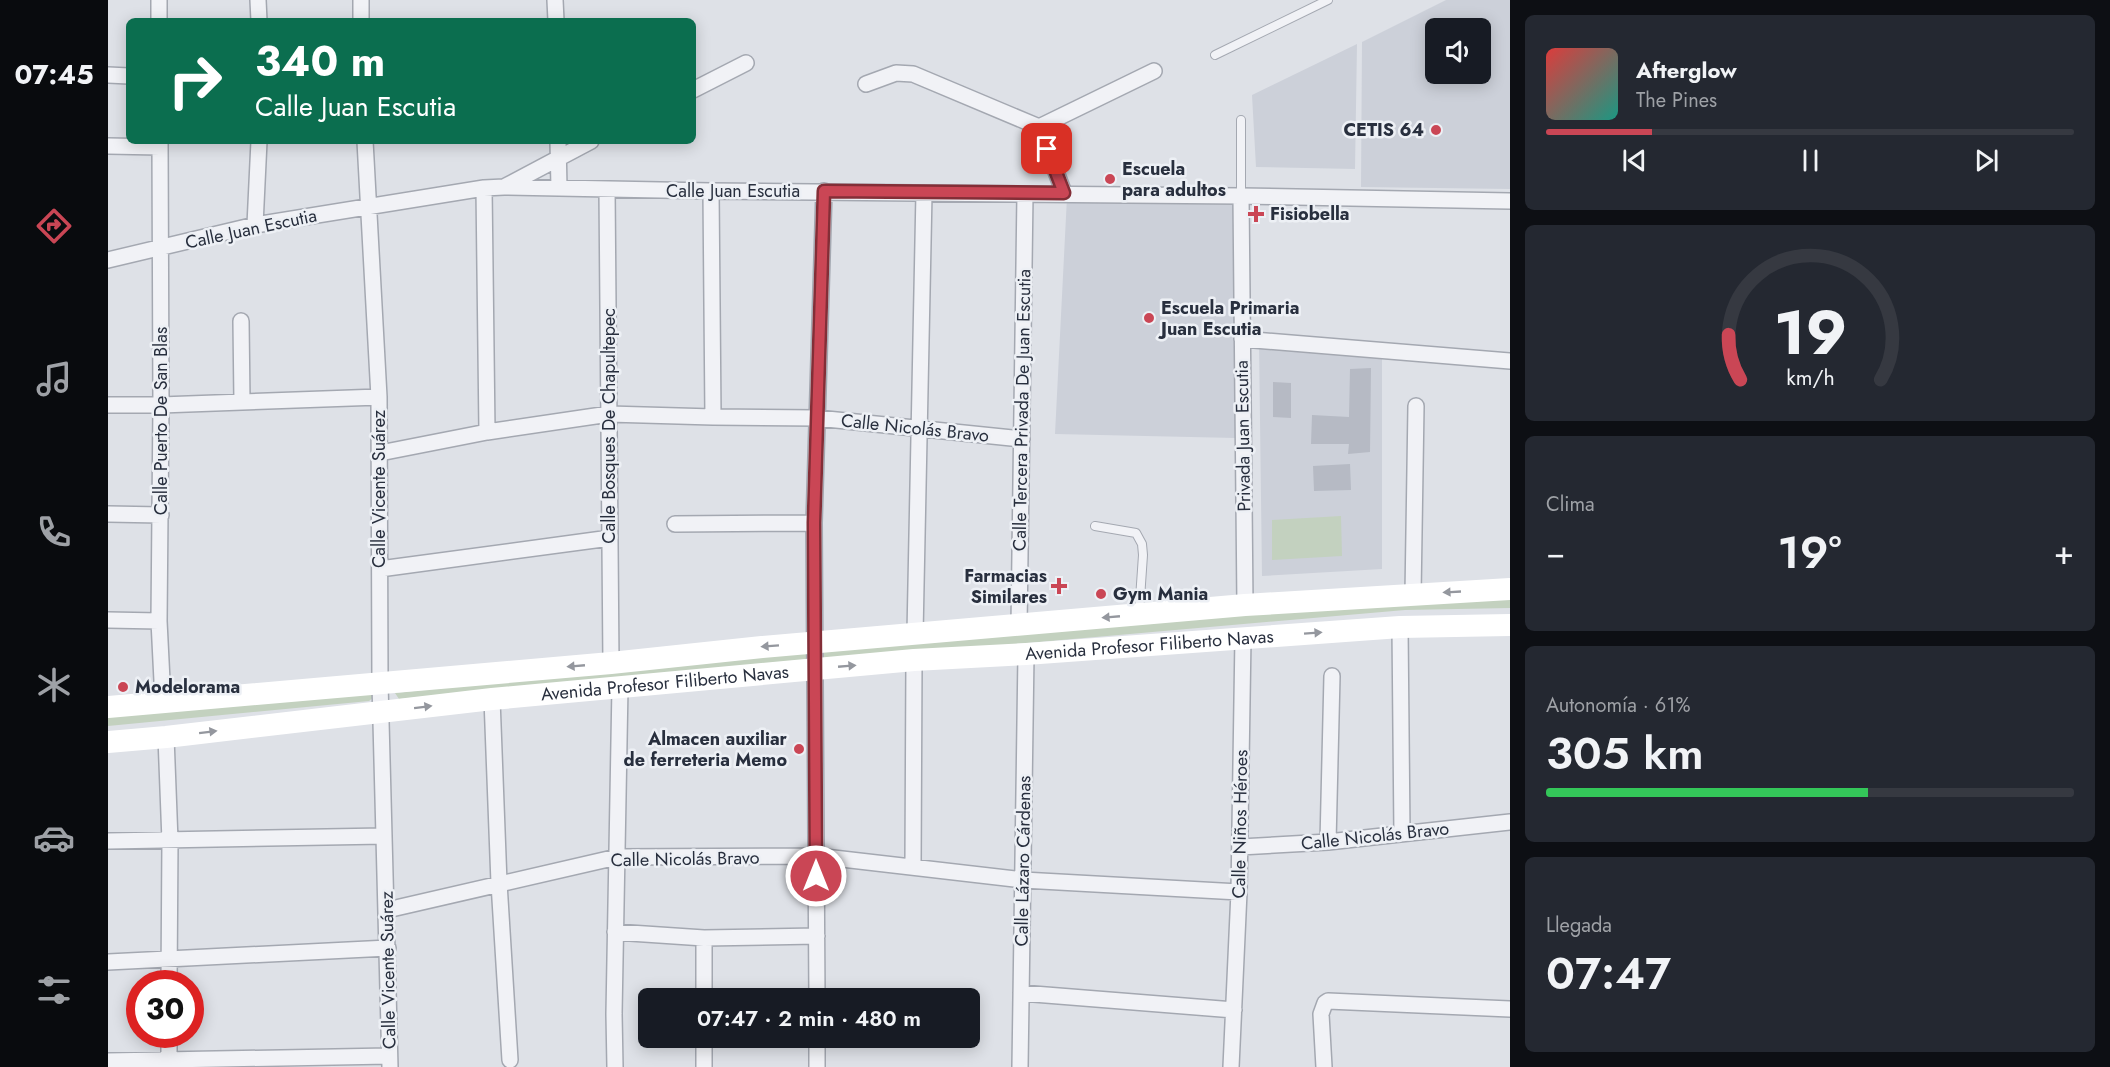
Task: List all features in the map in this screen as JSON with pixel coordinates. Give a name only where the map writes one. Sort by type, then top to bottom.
[{"type":"main road","name":"Avenida Profesor Filiberto Navas","points":[[108,707],[611,663],[762,646],[1019,626],[1245,605],[1510,589]]},
{"type":"main road","name":"Avenida Profesor Filiberto Navas","points":[[108,742],[492,699],[815,668],[1400,627],[1510,625]]},
{"type":"street","points":[[159,0],[159,18]]},
{"type":"street","points":[[258,0],[259,18]]},
{"type":"street","points":[[361,0],[361,18]]},
{"type":"street","points":[[555,0],[556,18]]},
{"type":"street","points":[[696,88],[746,63]]},
{"type":"street","points":[[1039,127],[1154,71]]},
{"type":"street","points":[[866,84],[896,73],[912,74],[1039,127],[1064,193]]},
{"type":"street","points":[[108,75],[126,76]]},
{"type":"street","points":[[108,146],[160,144]]},
{"type":"street","name":"Calle Puerto De San Blas","points":[[160,144],[159,621],[163,701]]},
{"type":"street","points":[[255,225],[259,144]]},
{"type":"street","name":"Calle Vicente Suárez","points":[[365,144],[379,398],[380,683],[390,1062]]},
{"type":"street","points":[[558,144],[559,188]]},
{"type":"street","points":[[504,187],[585,144]]},
{"type":"street","name":"Calle Juan Escutia","points":[[108,260],[255,225],[484,188],[504,187],[1510,201]]},
{"type":"street","points":[[484,188],[487,432]]},
{"type":"street","name":"Calle Bosques De Chapultepec","points":[[607,189],[611,663]]},
{"type":"street","points":[[711,191],[713,417]]},
{"type":"street","points":[[817,988],[814,523],[824,191]]},
{"type":"street","points":[[915,634],[924,193]]},
{"type":"street","name":"Calle Tercera Privada De Juan Escutia","points":[[1019,626],[1026,194]]},
{"type":"street","name":"Privada Juan Escutia","points":[[1241,196],[1245,605]]},
{"type":"street","points":[[241,321],[242,402]]},
{"type":"street","points":[[1242,339],[1510,361]]},
{"type":"street","points":[[108,405],[379,398]]},
{"type":"street","points":[[1413,595],[1416,406]]},
{"type":"street","name":"Calle Nicolás Bravo","points":[[380,453],[487,432],[609,414],[817,418],[1022,439]]},
{"type":"street","points":[[108,514],[161,515]]},
{"type":"street","points":[[675,524],[814,523]]},
{"type":"street","points":[[380,569],[610,538]]},
{"type":"street","points":[[108,620],[159,621]]},
{"type":"street","points":[[1400,627],[1402,834]]},
{"type":"street","name":"Calle Niños Héroes","points":[[1231,1067],[1239,892],[1243,638]]},
{"type":"street","name":"Calle Lázaro Cárdenas","points":[[1020,1067],[1026,654]]},
{"type":"street","points":[[913,867],[914,660]]},
{"type":"street","points":[[1328,842],[1332,676]]},
{"type":"street","points":[[615,1067],[620,687]]},
{"type":"street","points":[[492,699],[510,1060]]},
{"type":"street","points":[[166,737],[170,841],[169,970]]},
{"type":"street","name":"Calle Nicolás Bravo","points":[[1240,847],[1328,842],[1510,822]]},
{"type":"street","points":[[108,841],[384,836]]},
{"type":"street","name":"Calle Nicolás Bravo","points":[[387,910],[616,857],[816,856],[1023,880],[1239,892]]},
{"type":"street","points":[[615,932],[704,938],[817,936]]},
{"type":"street","points":[[704,938],[704,988]]},
{"type":"street","points":[[108,962],[388,948]]},
{"type":"street","points":[[1021,993],[1234,1010]]},
{"type":"street","points":[[1324,1067],[1321,1014],[1324,1003],[1334,1000],[1510,1009]]},
{"type":"street","points":[[169,1048],[169,1064]]},
{"type":"street","points":[[704,1048],[704,1067]]},
{"type":"street","points":[[817,1048],[818,1067]]},
{"type":"street","points":[[108,1060],[169,1064],[390,1062]]},
{"type":"lane","points":[[1215,55],[1328,0]]},
{"type":"lane","points":[[1240,120],[1241,196]]},
{"type":"lane","points":[[1095,526],[1136,533],[1142,544],[1139,615]]},
{"type":"shaded area","name":"CETIS 64","points":[[1446,0],[1510,0],[1510,189],[1361,187],[1362,42]]},
{"type":"shaded area","points":[[1357,44],[1355,169],[1256,167],[1252,95]]},
{"type":"shaded area","name":"Escuela Primaria Juan Escutia","points":[[1067,197],[1239,202],[1236,438],[1055,434]]},
{"type":"shaded area","points":[[1259,341],[1382,352],[1382,569],[1262,576]]},
{"type":"green space","points":[[1341,516],[1342,556],[1272,560],[1272,520]]},
{"type":"green space","points":[[1510,595],[1510,608],[1405,610],[832,660],[825,660],[823,657],[825,647]]},
{"type":"green space","points":[[806,650],[810,659],[399,699],[395,693]]},
{"type":"green space","points":[[372,688],[375,696],[369,701],[108,726],[108,712]]},
{"type":"building","points":[[1371,368],[1370,452],[1348,454],[1349,444],[1311,444],[1312,415],[1349,417],[1350,369]]},
{"type":"building","points":[[1273,382],[1291,383],[1291,418],[1273,417]]},
{"type":"building","points":[[1350,464],[1351,490],[1314,491],[1313,466]]},
{"type":"place","name":"CETIS 64","points":[[1436,130]]},
{"type":"place","name":"Escuela para adultos","points":[[1110,179]]},
{"type":"place","name":"Fisiobella","points":[[1256,214]]},
{"type":"place","name":"Escuela Primaria Juan Escutia","points":[[1149,318]]},
{"type":"place","name":"Farmacias Similares","points":[[1059,586]]},
{"type":"place","name":"Gym Mania","points":[[1101,594]]},
{"type":"place","name":"Modelorama","points":[[123,687]]},
{"type":"place","name":"Almacen auxiliar de ferreteria Memo","points":[[799,749]]},
{"type":"route","points":[[816,876],[814,523],[824,191],[1064,193],[1047,149]]}]
